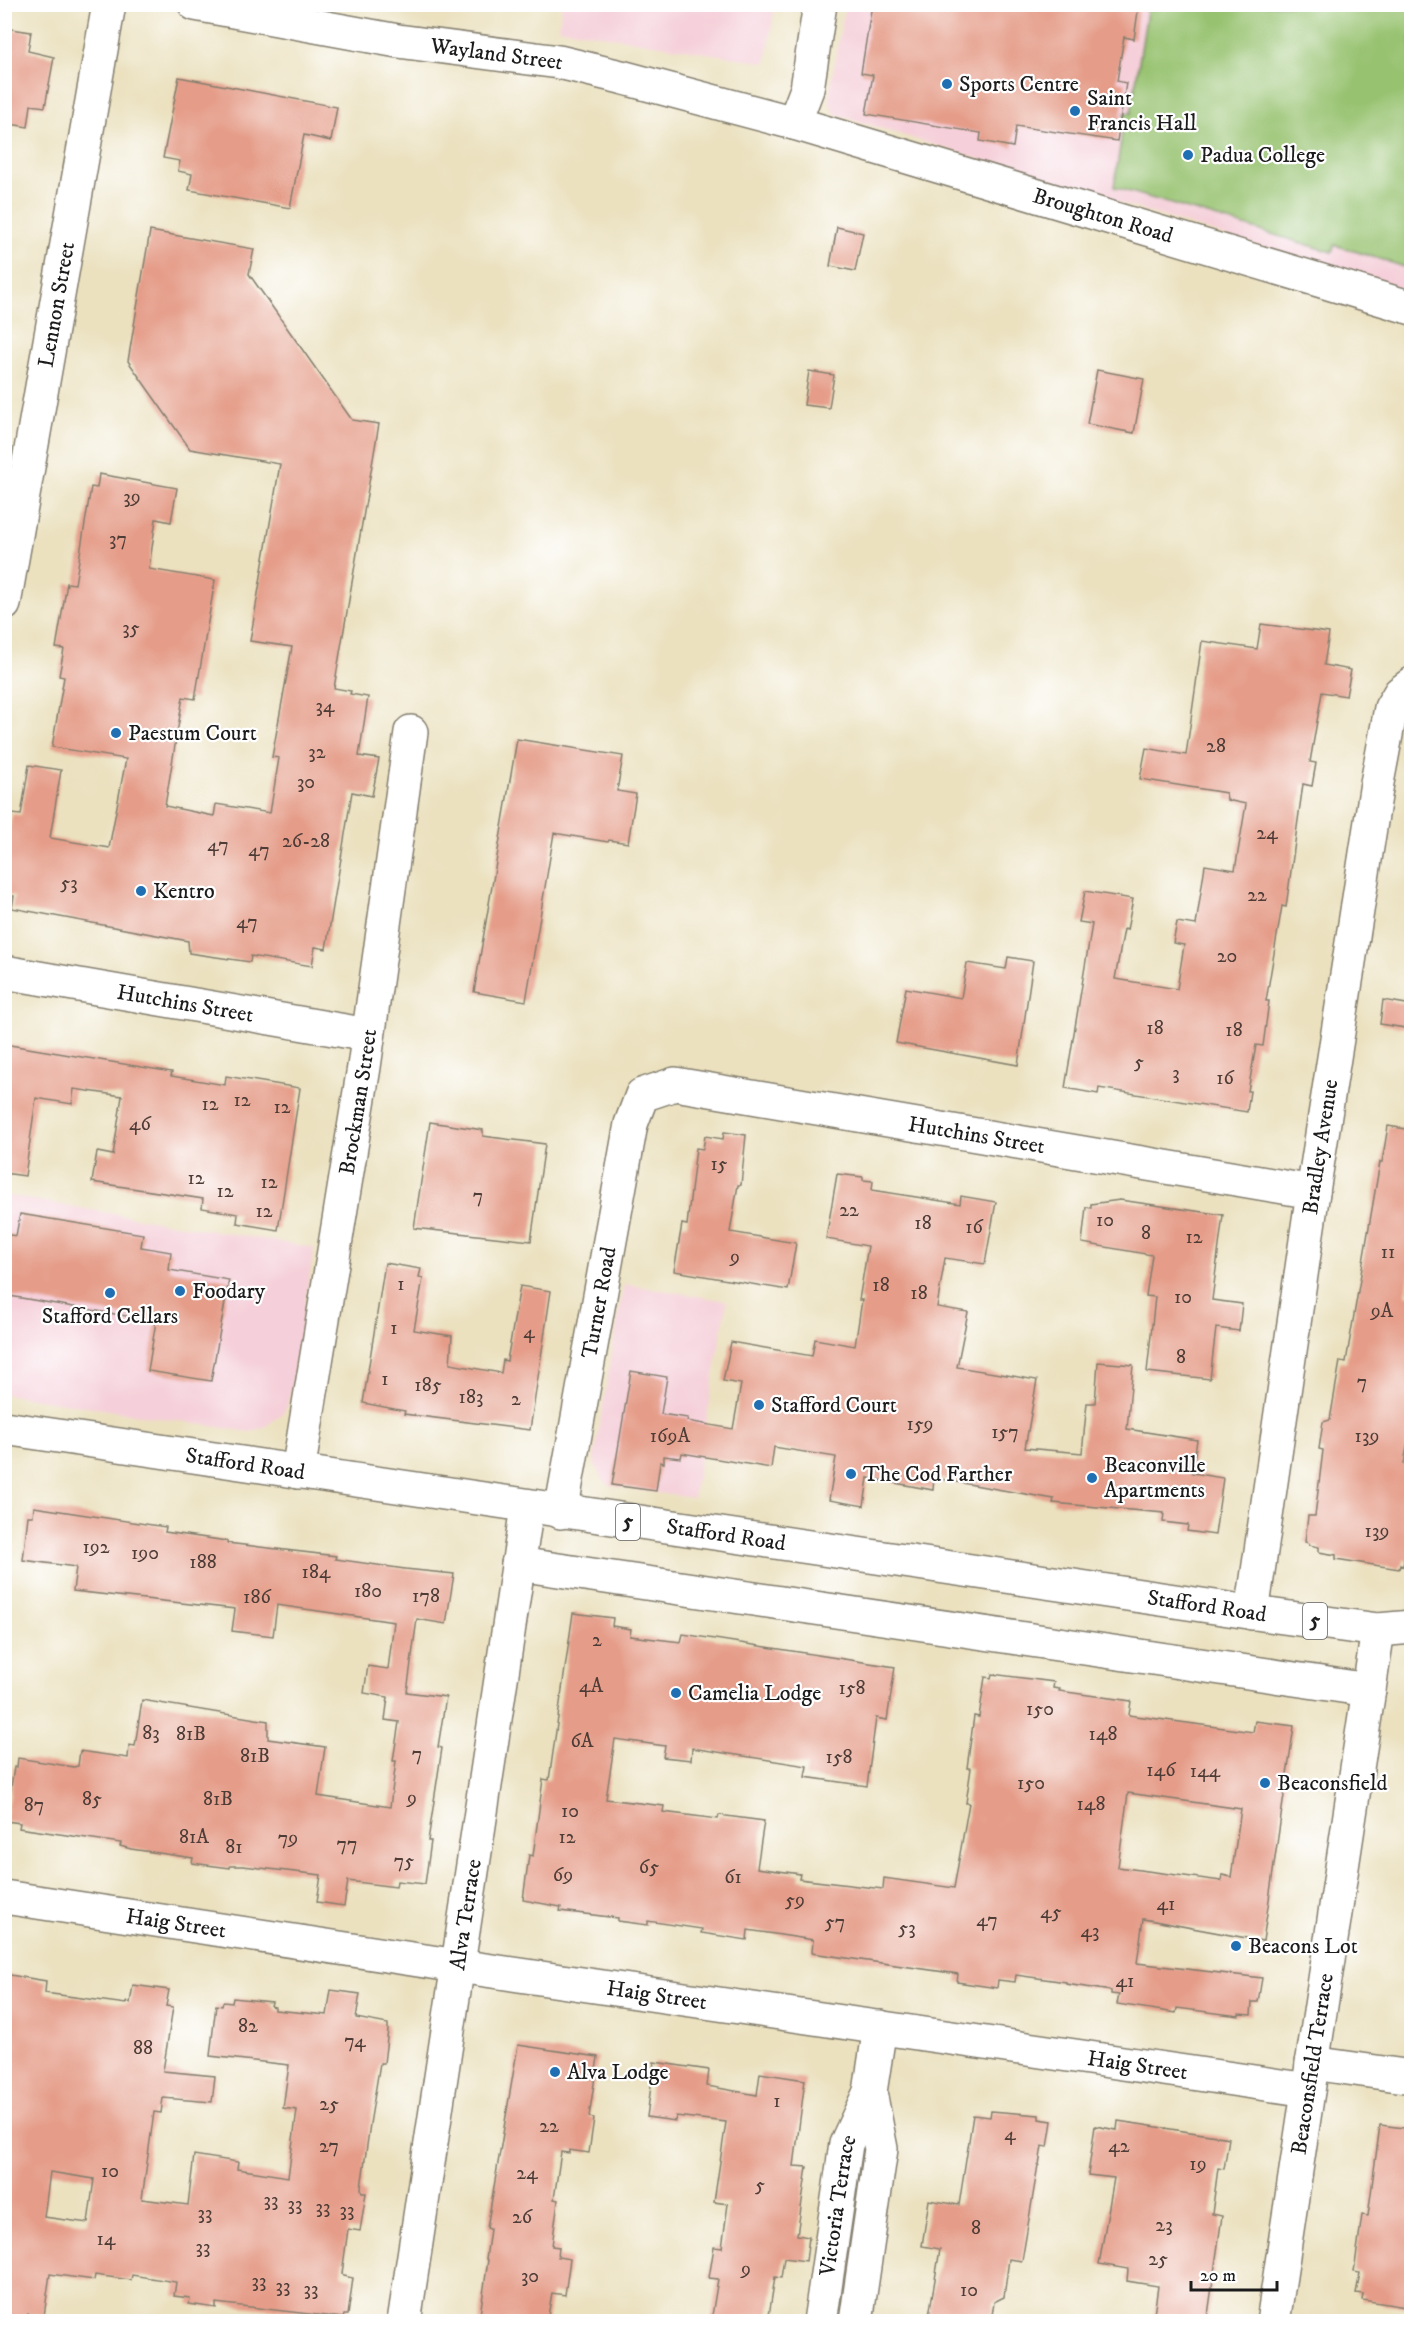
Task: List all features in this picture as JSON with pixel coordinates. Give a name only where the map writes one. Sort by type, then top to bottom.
[{"type":"main road","name":"Lennon Street","points":[[4,604],[109,4]]},
{"type":"main road","name":"Wayland Street","points":[[195,4],[398,42],[559,62],[795,123]]},
{"type":"main road","points":[[795,123],[809,80],[820,4]]},
{"type":"main road","name":"Broughton Road","points":[[795,123],[1412,308]]},
{"type":"main road","name":"Bradley Avenue","points":[[1252,1613],[1313,1192],[1388,721],[1395,699],[1408,686]]},
{"type":"main road","name":"Brockman Street","points":[[298,1472],[352,1146],[411,732]]},
{"type":"main road","name":"Hutchins Street","points":[[4,972],[368,1035]]},
{"type":"main road","name":"Hutchins Street","points":[[642,1095],[675,1084],[1313,1192]]},
{"type":"main road","name":"Turner Road","points":[[561,1512],[631,1124],[642,1095]]},
{"type":"main road","name":"Stafford Road","points":[[4,1428],[1252,1613],[1377,1630],[1412,1627]]},
{"type":"main road","name":"Alva Terrace","points":[[404,2322],[527,1507]]},
{"type":"main road","points":[[518,1564],[1369,1690]]},
{"type":"main road","name":"Stafford Road","points":[[1377,1630],[1412,1644]]},
{"type":"main road","name":"Beaconsfield Terrace","points":[[1273,2322],[1377,1630]]},
{"type":"main road","name":"Haig Street","points":[[4,1897],[880,2027],[1310,2077],[1412,2078]]},
{"type":"main road","name":"Victoria Terrace","points":[[820,2322],[846,2144],[870,2092],[880,2027]]},
{"type":"main road","name":"Victoria Terrace","points":[[856,2322],[881,2149],[870,2092]]},
{"type":"shaded area","points":[[562,4],[775,5],[766,63],[559,28]]},
{"type":"shaded area","name":"Padua College","points":[[845,5],[1411,5],[1411,294],[835,114],[829,96]]},
{"type":"shaded area","points":[[4,1195],[314,1248],[291,1389],[287,1406],[282,1414],[265,1427],[250,1432],[5,1394]]},
{"type":"shaded area","points":[[624,1284],[727,1301],[693,1498],[611,1486],[603,1480],[595,1465],[594,1457]]},
{"type":"green space","points":[[1148,5],[1411,5],[1411,269],[1335,245],[1332,252],[1114,187],[1125,113],[1131,113]]},
{"type":"building","name":"Sports Centre","points":[[872,4],[1139,4],[1134,39],[1124,37],[1117,81],[1126,83],[1117,141],[1016,126],[1013,147],[980,141],[981,133],[866,114],[873,75],[861,73]]},
{"type":"building","points":[[4,28],[31,32],[28,51],[54,57],[45,107],[31,105],[28,127],[4,123]]},
{"type":"building","points":[[179,77],[337,107],[331,141],[304,135],[290,208],[189,190],[192,174],[178,171],[180,161],[163,158]]},
{"type":"building","points":[[837,227],[863,233],[855,271],[830,266]]},
{"type":"building","points":[[150,231],[254,249],[249,274],[352,420],[379,424],[334,688],[368,697],[359,756],[379,759],[372,796],[352,792],[326,949],[315,947],[312,966],[251,956],[250,962],[189,953],[188,941],[12,908],[14,896],[4,894],[4,863],[12,814],[21,815],[29,765],[61,770],[50,838],[109,848],[126,759],[52,747],[64,677],[59,676],[64,649],[56,648],[67,583],[75,584],[91,487],[97,488],[99,474],[177,488],[171,522],[156,519],[149,569],[215,580],[195,699],[183,697],[165,806],[214,816],[216,804],[270,813],[279,758],[272,757],[292,647],[250,641],[280,464],[190,449],[128,361]]},
{"type":"building","points":[[1097,370],[1144,379],[1134,433],[1087,424]]},
{"type":"building","points":[[809,371],[834,375],[829,408],[804,405]]},
{"type":"building","points":[[1261,624],[1329,633],[1324,665],[1351,670],[1346,696],[1322,692],[1310,762],[1316,763],[1312,786],[1303,784],[1286,907],[1282,906],[1266,1001],[1269,1001],[1263,1046],[1256,1045],[1248,1091],[1250,1091],[1247,1112],[1099,1088],[1098,1094],[1065,1088],[1092,924],[1079,922],[1085,891],[1133,899],[1127,930],[1124,929],[1115,979],[1177,989],[1184,945],[1173,943],[1177,922],[1196,925],[1205,865],[1235,870],[1246,804],[1227,800],[1226,793],[1140,779],[1146,748],[1186,755],[1202,641],[1257,649]]},
{"type":"building","points":[[517,739],[623,756],[617,791],[636,794],[628,843],[554,833],[526,1001],[474,992]]},
{"type":"building","points":[[1008,957],[1033,961],[1018,1065],[896,1043],[906,988],[961,998],[967,963],[1006,969]]},
{"type":"building","points":[[1383,1000],[1412,1005],[1412,1029],[1380,1024]]},
{"type":"building","points":[[4,1044],[172,1072],[171,1076],[225,1085],[226,1076],[300,1088],[278,1230],[237,1223],[238,1214],[202,1208],[203,1199],[92,1182],[97,1152],[113,1155],[122,1096],[74,1089],[72,1104],[36,1098],[25,1176],[4,1173]]},
{"type":"building","points":[[430,1122],[483,1130],[483,1136],[545,1144],[531,1241],[414,1228]]},
{"type":"building","points":[[1388,1126],[1412,1130],[1412,1261],[1406,1295],[1412,1295],[1412,1414],[1404,1464],[1412,1465],[1412,1561],[1404,1560],[1403,1566],[1400,1565],[1399,1569],[1336,1559],[1336,1555],[1319,1552],[1319,1547],[1305,1542],[1308,1516],[1315,1516],[1323,1450],[1319,1449],[1323,1422],[1330,1420],[1340,1361],[1346,1362]]},
{"type":"building","points":[[724,1132],[746,1135],[741,1185],[738,1185],[730,1232],[796,1243],[788,1290],[674,1271],[682,1224],[687,1225],[696,1148],[703,1149],[705,1136],[723,1139]]},
{"type":"building","points":[[837,1174],[863,1177],[863,1180],[873,1181],[872,1190],[960,1204],[961,1196],[996,1202],[985,1264],[945,1258],[937,1307],[968,1312],[957,1367],[1037,1380],[1025,1448],[1082,1453],[1087,1403],[1095,1403],[1098,1362],[1133,1365],[1127,1429],[1197,1440],[1192,1473],[1223,1478],[1215,1535],[1187,1531],[1188,1525],[1163,1522],[1164,1513],[1053,1503],[1054,1499],[934,1478],[933,1490],[868,1478],[864,1506],[829,1500],[836,1457],[774,1447],[771,1468],[682,1453],[681,1458],[664,1456],[664,1463],[660,1462],[656,1491],[612,1485],[631,1371],[667,1377],[661,1414],[733,1429],[741,1384],[723,1381],[731,1342],[812,1356],[815,1339],[855,1346],[862,1300],[859,1300],[868,1246],[826,1239]]},
{"type":"building","points":[[1120,1200],[1223,1215],[1212,1300],[1242,1304],[1239,1331],[1216,1328],[1210,1379],[1147,1372],[1155,1297],[1146,1296],[1152,1255],[1082,1243],[1086,1207],[1091,1208],[1091,1204]]},
{"type":"building","points":[[20,1214],[143,1234],[141,1247],[171,1252],[169,1270],[229,1280],[211,1381],[148,1371],[156,1321],[4,1295],[4,1234],[16,1236]]},
{"type":"building","points":[[385,1263],[421,1269],[419,1277],[423,1278],[414,1330],[452,1336],[450,1364],[501,1373],[503,1360],[507,1361],[520,1286],[551,1291],[530,1430],[404,1414],[405,1411],[363,1403]]},
{"type":"building","points":[[34,1507],[166,1527],[165,1532],[227,1541],[227,1543],[336,1556],[335,1559],[454,1574],[446,1624],[417,1619],[407,1692],[446,1697],[438,1747],[442,1748],[428,1841],[431,1841],[425,1884],[397,1881],[396,1887],[348,1881],[344,1906],[317,1902],[321,1875],[192,1863],[193,1858],[131,1849],[120,1846],[121,1843],[19,1828],[20,1823],[6,1821],[14,1767],[17,1767],[18,1758],[74,1767],[78,1766],[80,1751],[128,1758],[129,1745],[135,1746],[142,1700],[268,1721],[268,1739],[325,1747],[318,1796],[390,1807],[396,1761],[393,1761],[399,1722],[385,1720],[388,1697],[364,1693],[368,1666],[388,1669],[394,1622],[277,1605],[273,1636],[232,1631],[235,1609],[73,1591],[76,1567],[23,1560],[28,1516],[33,1516]]},
{"type":"building","points":[[573,1613],[613,1618],[612,1626],[631,1629],[630,1636],[681,1642],[683,1634],[895,1667],[887,1720],[876,1718],[867,1786],[805,1777],[807,1766],[692,1748],[691,1760],[663,1757],[665,1746],[615,1739],[606,1799],[664,1806],[663,1812],[718,1819],[719,1815],[764,1821],[757,1868],[800,1874],[799,1879],[883,1889],[884,1878],[954,1888],[969,1803],[966,1803],[971,1768],[967,1768],[974,1716],[979,1717],[985,1677],[991,1678],[992,1674],[1054,1682],[1053,1688],[1060,1689],[1059,1691],[1131,1701],[1129,1715],[1253,1732],[1255,1721],[1294,1726],[1263,1941],[1143,1919],[1137,1963],[1262,1978],[1258,2002],[1252,2002],[1251,2015],[1239,2014],[1239,2016],[1177,2008],[1176,2013],[1117,2004],[1119,1995],[1111,1994],[1111,1991],[1016,1975],[1015,1982],[998,1980],[997,1988],[957,1982],[958,1974],[812,1953],[813,1940],[748,1930],[747,1940],[701,1933],[702,1929],[648,1921],[648,1925],[618,1921],[618,1918],[560,1911],[561,1907],[523,1900],[529,1855],[533,1856],[543,1779],[549,1780]],"holes":[[[1128,1793],[1241,1809],[1231,1877],[1222,1875],[1221,1881],[1118,1867]]]},
{"type":"building","points":[[4,1974],[46,1981],[45,1993],[126,2004],[126,2002],[130,2003],[133,1985],[169,1990],[166,2006],[173,2007],[163,2071],[215,2076],[212,2102],[163,2098],[161,2113],[154,2112],[142,2199],[188,2205],[194,2155],[238,2162],[237,2169],[288,2177],[297,2110],[283,2108],[289,2065],[210,2056],[216,2005],[222,2006],[223,2002],[232,2003],[233,1998],[272,2002],[271,2006],[275,2007],[275,2010],[327,2015],[331,1990],[360,1994],[356,2018],[388,2024],[384,2063],[380,2063],[361,2188],[362,2193],[366,2193],[360,2231],[348,2229],[342,2274],[353,2278],[348,2315],[344,2315],[343,2318],[216,2303],[216,2308],[189,2304],[190,2298],[174,2296],[176,2282],[132,2275],[131,2280],[95,2275],[94,2280],[50,2274],[44,2316],[28,2314],[27,2322],[4,2322]],"holes":[[[50,2172],[94,2179],[88,2223],[44,2217]]]},
{"type":"building","points":[[518,2045],[598,2057],[589,2117],[594,2118],[589,2153],[569,2150],[569,2153],[561,2152],[554,2199],[558,2200],[552,2246],[559,2247],[558,2257],[570,2259],[565,2295],[552,2293],[547,2322],[479,2322],[488,2260],[486,2259],[490,2229],[487,2228]]},
{"type":"building","points":[[654,2062],[709,2070],[707,2086],[757,2095],[760,2073],[805,2080],[794,2166],[807,2167],[797,2235],[809,2237],[806,2261],[784,2258],[781,2278],[775,2277],[768,2322],[711,2322],[718,2279],[709,2278],[714,2247],[722,2248],[728,2204],[714,2202],[726,2122],[676,2116],[675,2121],[647,2117]]},
{"type":"building","points":[[991,2111],[1039,2115],[1039,2119],[1052,2121],[1048,2147],[1042,2146],[1022,2261],[1009,2259],[1004,2297],[994,2302],[991,2322],[928,2322],[940,2249],[922,2246],[929,2200],[959,2205],[973,2115],[990,2117]]},
{"type":"building","points":[[1118,2121],[1229,2138],[1224,2169],[1218,2168],[1212,2214],[1222,2216],[1207,2322],[1153,2322],[1158,2286],[1127,2281],[1128,2269],[1099,2264],[1114,2178],[1088,2175],[1095,2126],[1117,2130]]},
{"type":"building","points":[[1380,2125],[1412,2129],[1412,2308],[1362,2300],[1363,2294],[1356,2293],[1360,2273],[1354,2272],[1362,2215],[1368,2216]]},
{"type":"place","name":"Sports Centre","points":[[947,84]]},
{"type":"place","name":"Saint Francis Hall","points":[[1075,111]]},
{"type":"place","name":"Padua College","points":[[1188,155]]},
{"type":"place","name":"Paestum Court","points":[[116,733]]},
{"type":"place","name":"Kentro","points":[[141,891]]},
{"type":"place","name":"Foodary","points":[[180,1291]]},
{"type":"place","name":"Stafford Cellars","points":[[110,1293]]},
{"type":"place","name":"Stafford Court","points":[[759,1405]]},
{"type":"place","name":"The Cod Farther","points":[[851,1474]]},
{"type":"place","name":"Beaconville Apartments","points":[[1092,1478]]},
{"type":"place","name":"Camelia Lodge","points":[[676,1693]]},
{"type":"place","name":"Beaconsfield","points":[[1265,1783]]},
{"type":"place","name":"Beacons Lot","points":[[1236,1946]]},
{"type":"place","name":"Alva Lodge","points":[[555,2072]]}]
